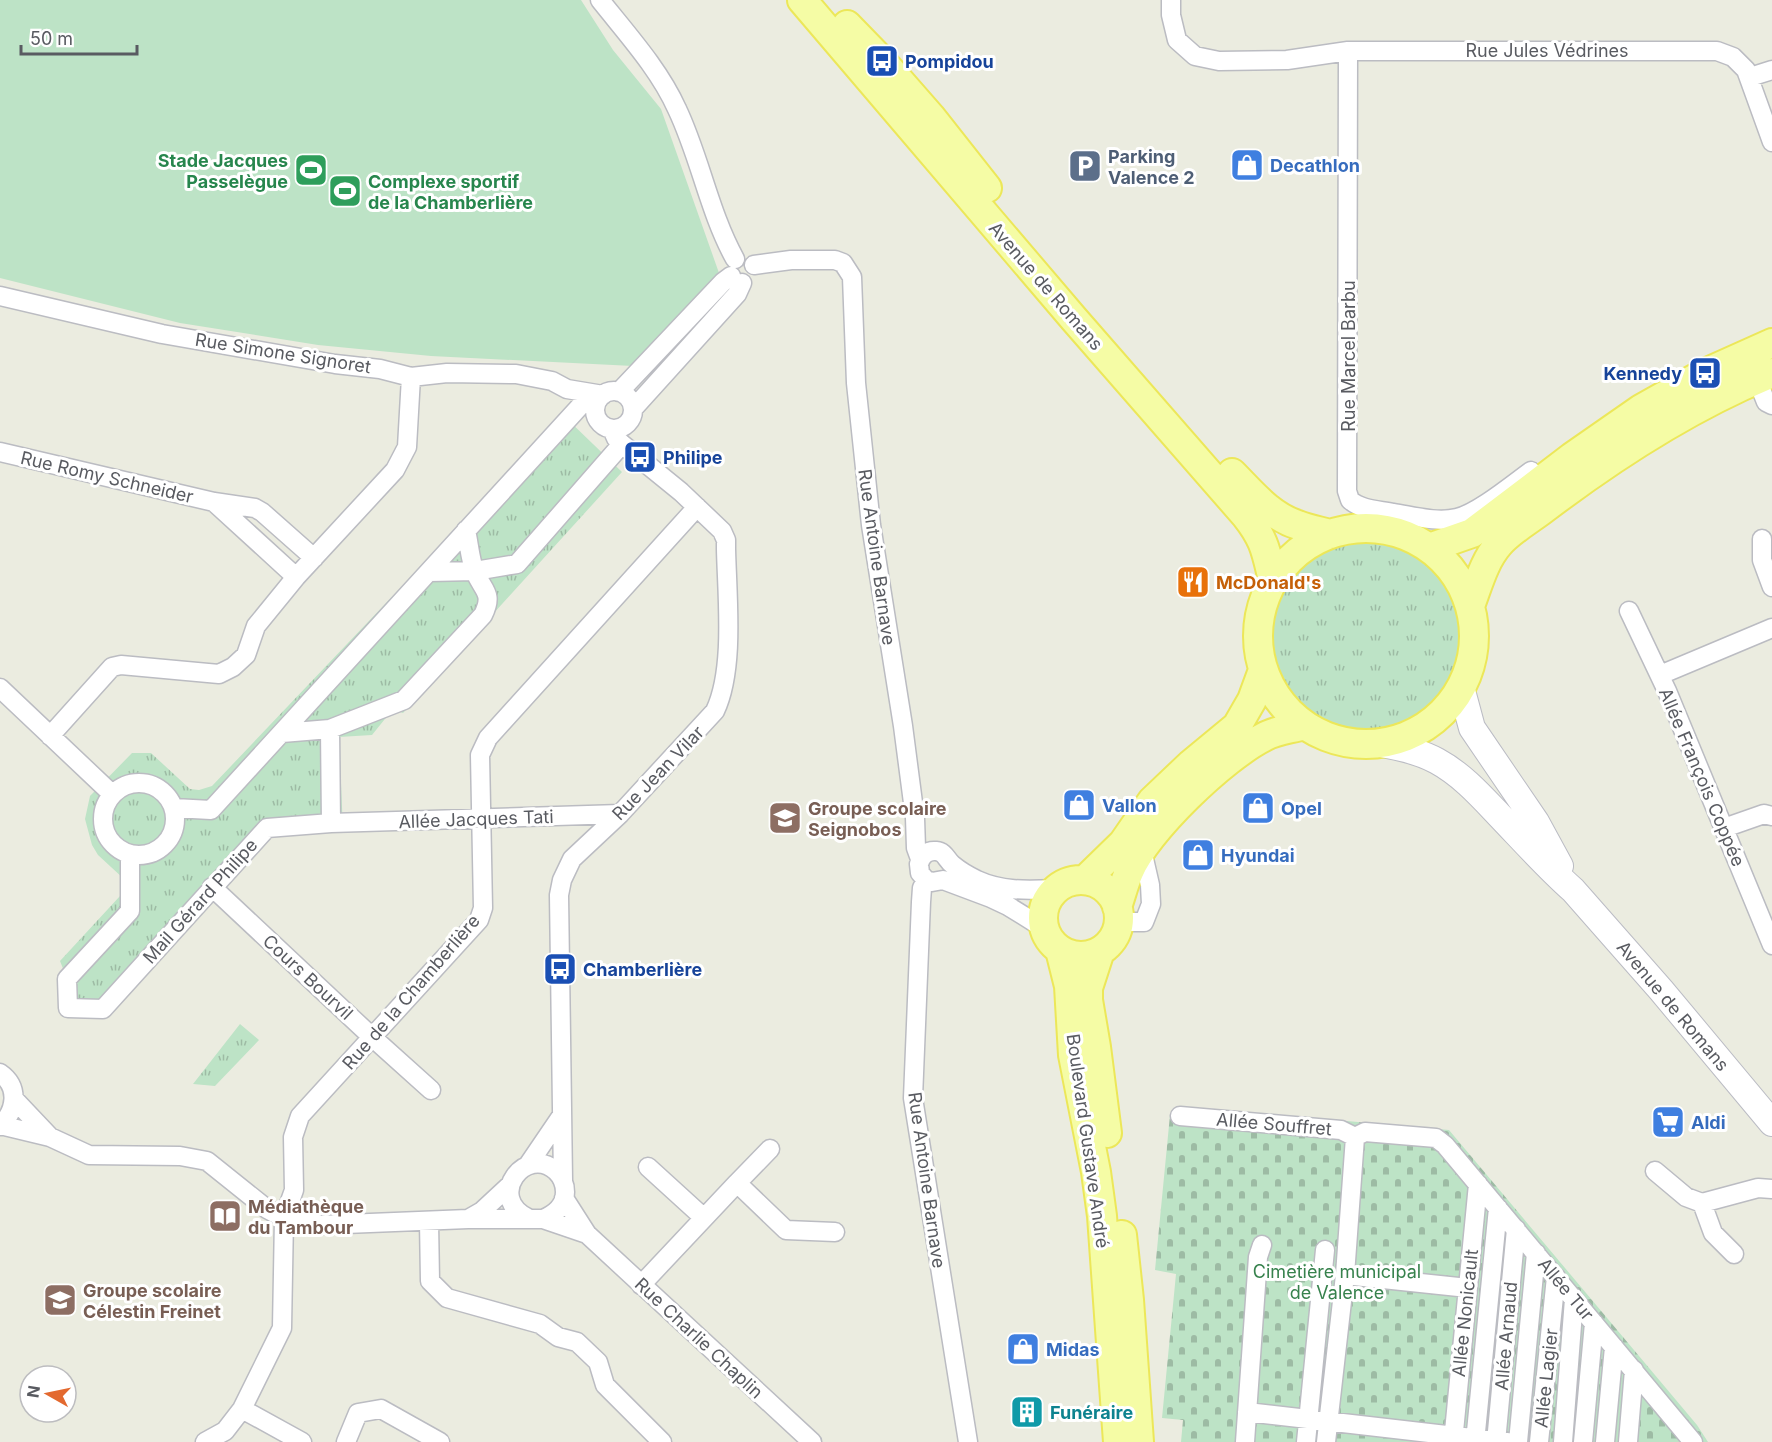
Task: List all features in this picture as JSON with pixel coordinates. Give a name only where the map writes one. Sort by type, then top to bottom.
[{"type":"main road","name":"Avenue de Romans","points":[[807,1],[882,61],[925,110],[1055,271],[1259,501],[1282,518],[1330,534]]},
{"type":"main road","name":"Avenue de Romans","points":[[807,1],[1074,319],[1259,532],[1265,546],[1273,580]]},
{"type":"main road","points":[[1429,548],[1472,533],[1517,503],[1572,457],[1641,409],[1705,373],[1772,343]]},
{"type":"main road","points":[[1470,606],[1485,565],[1499,544],[1517,503],[1588,476],[1654,434],[1765,376]]},
{"type":"main road","points":[[1355,528],[1381,529],[1406,535],[1429,548],[1454,573],[1470,606],[1473,626],[1473,647],[1469,667],[1461,687],[1450,704],[1436,719],[1409,735],[1380,744],[1348,743],[1318,733],[1304,725],[1287,710],[1273,692],[1263,670],[1258,634],[1260,615],[1273,580],[1292,557],[1316,540],[1355,528]]},
{"type":"main road","points":[[1085,880],[1123,843],[1152,801],[1191,764],[1237,726],[1252,700],[1263,670]]},
{"type":"main road","name":"Avenue de Romans","points":[[1461,687],[1472,728],[1536,822],[1573,890]]},
{"type":"main road","name":"Boulevard Gustave André","points":[[1139,1442],[1122,1235],[1088,988],[1100,951],[1109,944],[1115,934],[1129,871],[1142,850],[1173,812],[1243,750],[1265,736],[1304,725]]},
{"type":"main road","name":"Avenue de Romans","points":[[1380,744],[1421,754],[1451,770],[1480,795],[1573,890],[1661,990],[1772,1123]]},
{"type":"main road","points":[[1057,889],[1065,884],[1085,880],[1099,885],[1110,894],[1118,915]]},
{"type":"main road","name":"Boulevard Gustave André","points":[[1057,889],[1049,897],[1044,907],[1043,918],[1070,986],[1073,1055],[1096,1172],[1102,1216],[1118,1442]]},
{"type":"main road","points":[[1052,940],[1079,956],[1100,951]]},
{"type":"street","points":[[589,410],[602,425],[612,429],[622,427],[737,294],[736,273],[677,108],[644,56],[600,0]]},
{"type":"street","name":"Rue Jules Védrines","points":[[1171,0],[1171,15],[1177,40],[1195,56],[1206,60],[1287,60],[1348,51],[1717,51],[1733,57],[1745,70]]},
{"type":"street","name":"Rue Marcel Barbu","points":[[1348,51],[1347,491],[1350,500],[1361,507],[1439,520],[1460,518],[1474,510],[1517,503]]},
{"type":"street","points":[[1772,70],[1745,70],[1772,142]]},
{"type":"street","name":"Rue Antoine Barnave","points":[[736,273],[751,279],[755,270],[754,265],[791,260],[835,260],[843,263],[852,277],[857,393],[871,525],[915,818],[927,855]]},
{"type":"street","points":[[174,808],[211,810],[466,530],[589,410],[595,408],[598,400],[611,394],[723,282],[736,273]]},
{"type":"street","name":"Rue Simone Signoret","points":[[0,296],[162,334],[335,364],[380,369],[411,377],[447,373],[516,374],[552,381],[567,389],[589,410]]},
{"type":"street","points":[[1765,376],[1766,402],[1772,405]]},
{"type":"street","points":[[50,736],[112,668],[121,665],[219,674],[233,667],[246,655],[256,626],[296,577],[395,470],[407,447],[411,377]]},
{"type":"street","name":"Rue Simone Signoret","points":[[567,389],[611,394]]},
{"type":"street","points":[[429,572],[474,571],[517,564],[630,450],[631,414],[628,399],[611,394]]},
{"type":"street","name":"Rue Jean Vilar","points":[[563,1189],[559,895],[562,880],[572,859],[620,814],[715,711],[721,698],[727,658],[726,540],[722,531],[630,450],[612,429]]},
{"type":"street","name":"Rue Romy Schneider","points":[[0,452],[214,502],[255,508],[314,558]]},
{"type":"street","name":"Rue Romy Schneider","points":[[214,502],[296,577]]},
{"type":"street","name":"Rue de la Chamberlière","points":[[205,1442],[225,1431],[242,1409],[282,1328],[284,1218],[294,1190],[293,1137],[300,1116],[479,920],[483,908],[480,755],[488,738],[697,507]]},
{"type":"street","points":[[282,733],[330,729],[404,700],[483,615],[489,603],[488,594],[474,571],[466,530]]},
{"type":"street","points":[[1762,539],[1762,560],[1772,587]]},
{"type":"street","name":"Allée François Coppée","points":[[1629,611],[1660,675],[1772,945]]},
{"type":"street","points":[[1660,675],[1772,628]]},
{"type":"street","points":[[0,688],[111,794]]},
{"type":"street","points":[[330,729],[331,823]]},
{"type":"street","points":[[141,782],[161,790],[169,798],[174,808],[174,830],[169,840],[161,848],[141,856],[130,855],[118,849],[109,841],[102,817],[111,794],[130,783],[141,782]]},
{"type":"street","name":"Allée Jacques Tati","points":[[331,823],[620,814]]},
{"type":"street","points":[[1724,828],[1764,814],[1772,816]]},
{"type":"street","name":"Mail Gérard Philipe","points":[[130,855],[130,911],[67,979],[68,1008],[103,1009],[267,828],[331,823]]},
{"type":"street","points":[[940,875],[945,854],[927,855],[918,869],[922,877],[940,875],[978,880],[1011,889],[1057,889]]},
{"type":"street","points":[[940,875],[1008,906],[1052,940]]},
{"type":"street","name":"Rue Antoine Barnave","points":[[940,875],[921,894],[913,1098],[968,1442]]},
{"type":"street","name":"Cours Bourvil","points":[[212,887],[431,1090]]},
{"type":"street","points":[[0,1073],[12,1087],[14,1099],[13,1109],[0,1125]]},
{"type":"street","points":[[14,1099],[50,1137]]},
{"type":"street","points":[[468,1219],[482,1211],[510,1185],[518,1172],[528,1165],[562,1115]]},
{"type":"street","name":"Allée Souffret","points":[[1180,1116],[1341,1130],[1355,1137],[1365,1132],[1436,1138]]},
{"type":"street","points":[[0,1125],[50,1137],[89,1155],[180,1156],[207,1161],[267,1209],[284,1218],[321,1225],[468,1219],[536,1219],[553,1215],[560,1208],[563,1189],[558,1173],[544,1165],[528,1165]]},
{"type":"street","points":[[1326,1442],[1345,1275],[1355,1137]]},
{"type":"street","name":"Allée Tur","points":[[1436,1138],[1445,1145],[1694,1442]]},
{"type":"street","points":[[641,1284],[770,1149]]},
{"type":"street","points":[[648,1167],[704,1218]]},
{"type":"street","points":[[1655,1171],[1686,1197],[1702,1203],[1758,1188],[1772,1189]]},
{"type":"street","points":[[737,1183],[786,1230],[835,1232]]},
{"type":"street","name":"Allée Nonicault","points":[[1453,1439],[1478,1184]]},
{"type":"street","points":[[510,1185],[509,1194],[515,1209],[536,1219]]},
{"type":"street","name":"Rue Charlie Chaplin","points":[[563,1189],[587,1234],[812,1442]]},
{"type":"street","points":[[1702,1203],[1713,1233],[1734,1254]]},
{"type":"street","points":[[1475,1440],[1498,1208]]},
{"type":"street","name":"Rue Charlie Chaplin","points":[[536,1219],[587,1234]]},
{"type":"street","points":[[429,1221],[430,1281],[447,1298],[540,1324],[558,1336],[577,1342],[598,1362],[605,1385],[662,1442]]},
{"type":"street","name":"Allée Arnaud","points":[[1500,1442],[1516,1229]]},
{"type":"street","points":[[1245,1442],[1258,1257],[1262,1245]]},
{"type":"street","points":[[1306,1442],[1324,1250]]},
{"type":"street","points":[[1518,1442],[1536,1253]]},
{"type":"street","points":[[1345,1275],[1468,1288]]},
{"type":"street","name":"Allée Lagier","points":[[1539,1442],[1556,1277]]},
{"type":"street","points":[[1563,1442],[1574,1299]]},
{"type":"street","points":[[1583,1442],[1594,1323]]},
{"type":"street","points":[[1605,1442],[1614,1347]]},
{"type":"street","points":[[1628,1442],[1634,1370]]},
{"type":"street","points":[[242,1409],[302,1442]]},
{"type":"street","points":[[346,1442],[358,1413],[381,1409],[440,1442]]},
{"type":"street","points":[[1247,1412],[1453,1439],[1500,1442]]},
{"type":"green space","name":"Complexe sportif de la Chamberlière","points":[[0,0],[581,0],[613,50],[661,109],[719,273],[633,366],[431,356],[318,345],[180,323],[0,278]]},
{"type":"green space","points":[[564,416],[622,472],[403,713],[393,709],[372,735],[339,737],[343,830],[269,834],[112,1009],[73,1002],[72,991],[60,961],[120,896],[124,879],[98,855],[92,845],[85,819],[90,796],[132,753],[151,753],[190,789],[199,790],[212,786]]},
{"type":"green space","points":[[1365,541],[1393,545],[1411,553],[1419,557],[1440,577],[1446,584],[1458,610],[1462,638],[1458,666],[1450,684],[1446,692],[1426,713],[1419,719],[1393,731],[1365,735],[1337,731],[1319,723],[1311,719],[1290,699],[1284,692],[1272,666],[1268,638],[1272,610],[1280,592],[1284,584],[1304,563],[1311,557],[1337,545]]},
{"type":"green space","points":[[240,1024],[259,1040],[215,1086],[193,1084]]},
{"type":"green space","name":"Cimetière municipal de Valence","points":[[1177,1106],[1449,1130],[1697,1425],[1708,1442],[1181,1442],[1183,1420],[1162,1418],[1176,1274],[1155,1270],[1170,1115]]},
{"type":"place","name":"Pompidou","points":[[882,61]]},
{"type":"place","name":"Decathlon","points":[[1247,165]]},
{"type":"place","name":"Parking Valence 2","points":[[1085,166]]},
{"type":"place","name":"Stade Jacques Passelègue","points":[[311,170]]},
{"type":"place","name":"Complexe sportif de la Chamberlière","points":[[345,191]]},
{"type":"place","name":"Kennedy","points":[[1705,373]]},
{"type":"place","name":"Philipe","points":[[640,457]]},
{"type":"place","name":"McDonald's","points":[[1193,582]]},
{"type":"place","name":"Vallon","points":[[1079,805]]},
{"type":"place","name":"Opel","points":[[1258,808]]},
{"type":"place","name":"Groupe scolaire Seignobos","points":[[785,818]]},
{"type":"place","name":"Hyundai","points":[[1198,855]]},
{"type":"place","name":"Chamberlière","points":[[560,969]]},
{"type":"place","name":"Aldi","points":[[1668,1122]]},
{"type":"place","name":"Médiathèque du Tambour","points":[[225,1216]]},
{"type":"place","name":"Groupe scolaire Célestin Freinet","points":[[60,1300]]},
{"type":"place","name":"Midas","points":[[1023,1349]]},
{"type":"place","name":"Funéraire","points":[[1027,1412]]}]
